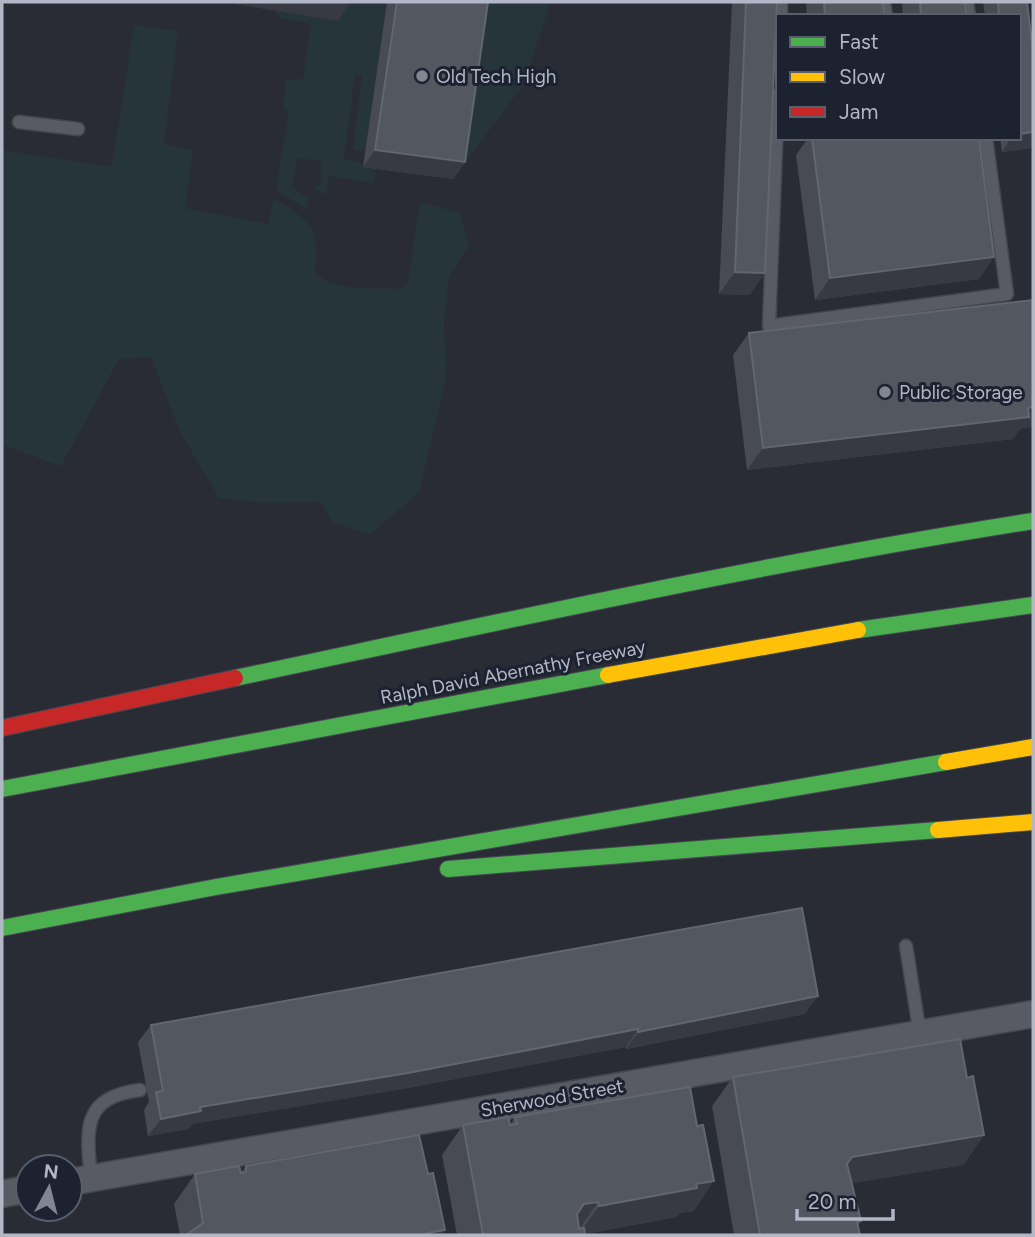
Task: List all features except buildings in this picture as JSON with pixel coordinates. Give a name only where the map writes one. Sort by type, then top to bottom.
[{"type":"highway","points":[[2,728],[617,597],[900,542],[1033,521]]},
{"type":"highway","name":"Ralph David Abernathy Freeway","points":[[2,789],[826,634],[1033,605]]},
{"type":"highway","points":[[2,928],[216,887],[1033,747]]},
{"type":"highway","points":[[434,870],[1033,822]]},
{"type":"highway","points":[[216,887],[393,874]]},
{"type":"street","name":"Sherwood Street","points":[[84,1179],[1033,1014]]},
{"type":"lane","points":[[19,122],[78,128]]},
{"type":"lane","points":[[777,140],[769,326],[1007,295],[986,140]]},
{"type":"lane","points":[[906,946],[920,1034]]},
{"type":"lane","points":[[84,1165],[89,1125],[97,1110],[115,1093],[140,1090]]},
{"type":"shaded area","points":[[340,2],[387,2],[366,151],[353,149],[362,76],[355,75],[344,158],[376,168],[374,183],[329,176],[325,195],[315,189],[321,183],[322,161],[297,158],[292,188],[309,199],[306,209],[276,190],[289,112],[283,108],[286,80],[303,79],[311,24],[277,17],[277,9],[337,20]]},
{"type":"shaded area","points":[[479,2],[551,2],[523,85],[453,179]]},
{"type":"shaded area","points":[[134,25],[178,31],[164,144],[193,150],[185,208],[268,224],[274,198],[297,213],[310,227],[316,244],[315,272],[323,279],[344,286],[402,289],[408,281],[420,202],[460,213],[469,246],[449,276],[444,324],[446,378],[419,493],[370,534],[333,523],[321,502],[265,503],[219,498],[180,432],[151,357],[119,359],[61,466],[2,445],[2,150],[112,167]]},
{"type":"traffic: fast","points":[[235,678],[733,574],[1033,521]]},
{"type":"traffic: fast","points":[[858,630],[1033,605]]},
{"type":"traffic: fast","points":[[2,789],[608,675]]},
{"type":"traffic: fast","points":[[2,928],[216,887],[946,762]]},
{"type":"traffic: fast","points":[[448,869],[938,830]]},
{"type":"traffic: slow","points":[[608,675],[858,630]]},
{"type":"traffic: slow","points":[[946,762],[1033,747]]},
{"type":"traffic: slow","points":[[938,830],[1033,822]]},
{"type":"traffic: jam","points":[[2,728],[235,678]]},
{"type":"place","name":"Old Tech High","points":[[422,76]]},
{"type":"place","name":"Public Storage","points":[[885,392]]}]
